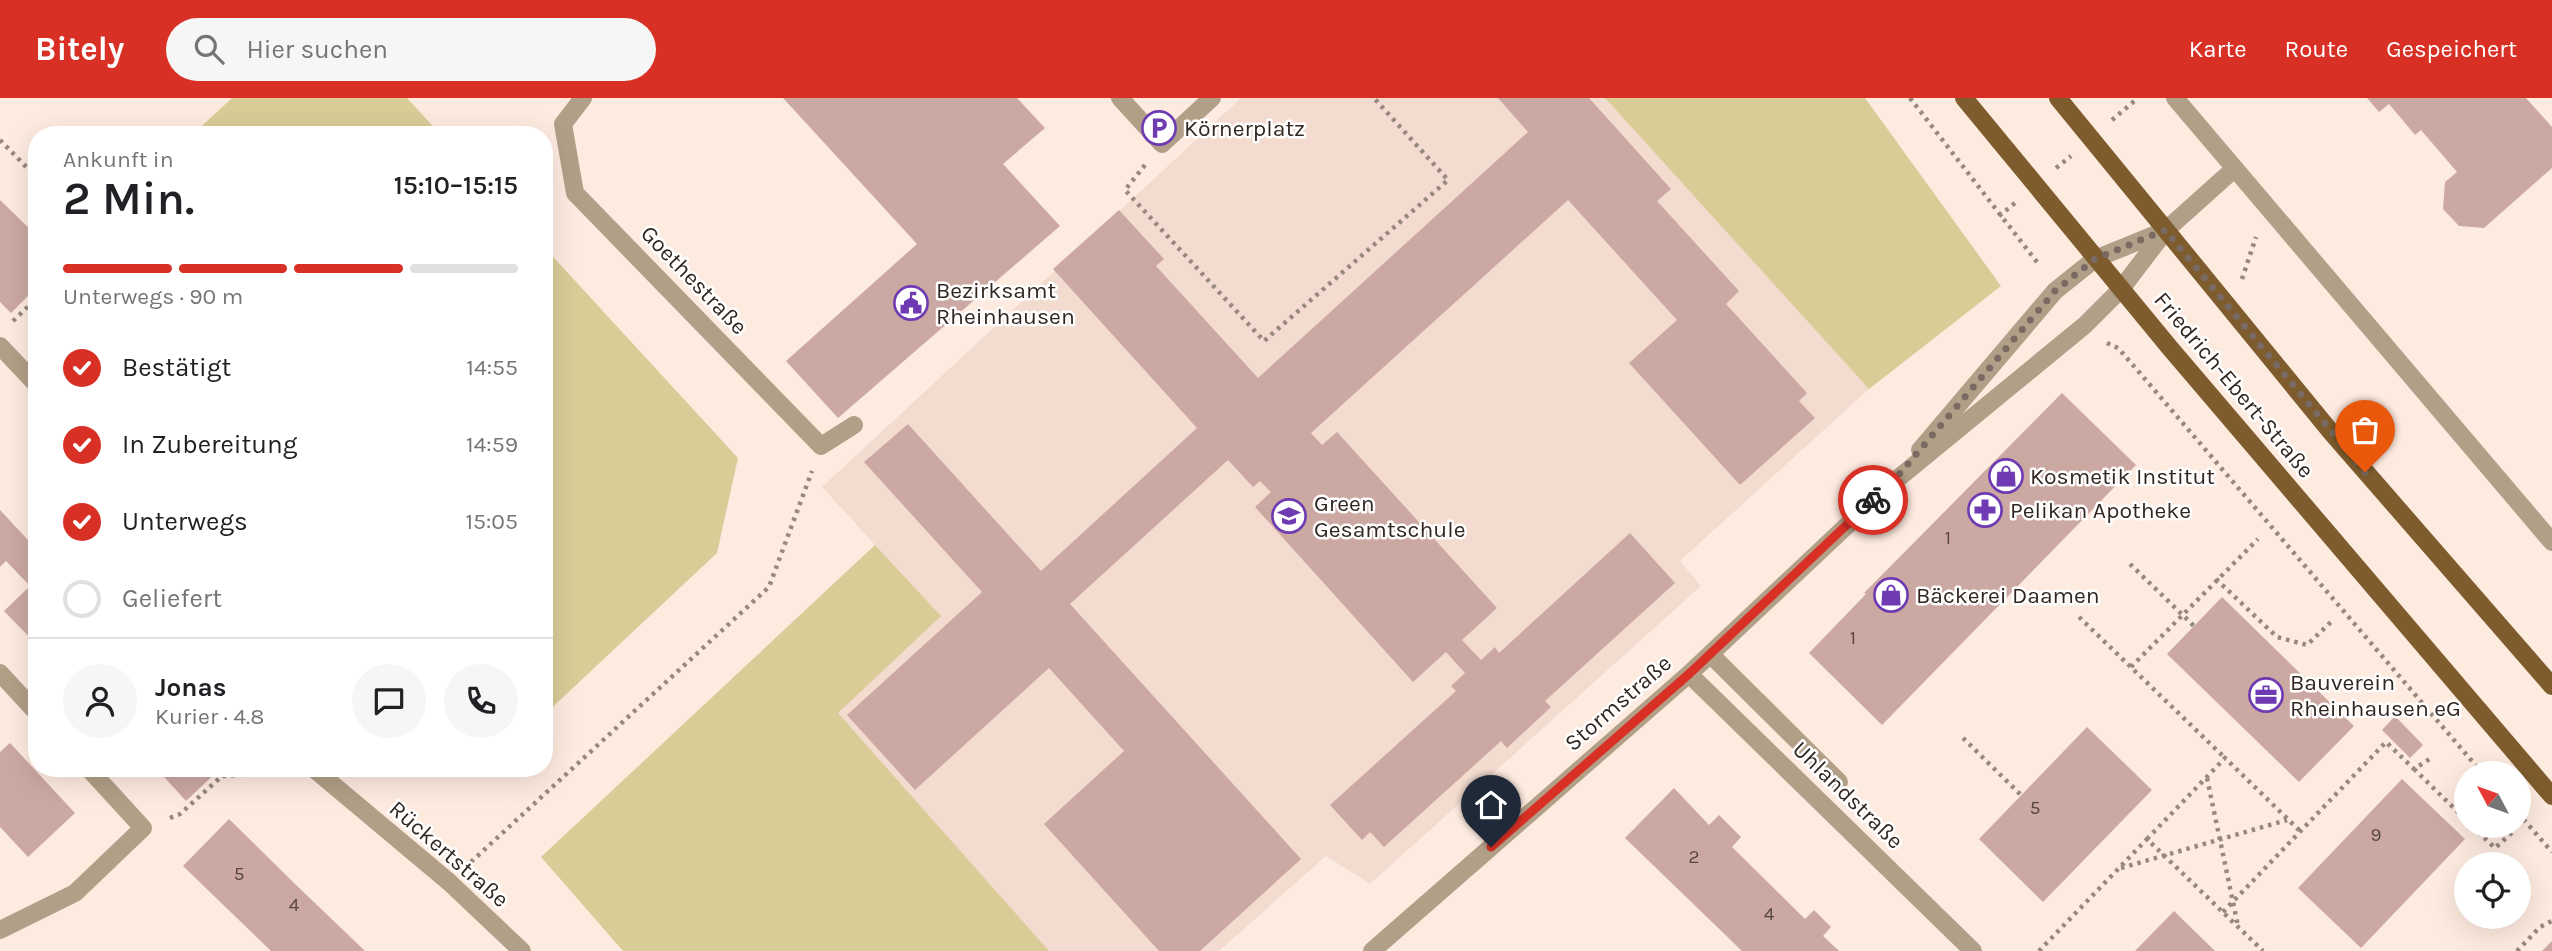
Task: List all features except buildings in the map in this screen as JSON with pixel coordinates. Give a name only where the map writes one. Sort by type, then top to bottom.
[{"type":"main road","name":"Friedrich-Ebert-Straße","points":[[1964,98],[2095,259],[2552,796]]},
{"type":"main road","name":"Friedrich-Ebert-Straße","points":[[2058,98],[2331,432],[2552,686]]},
{"type":"street","name":"Goethestraße","points":[[583,98],[563,124],[575,193],[821,446]]},
{"type":"street","points":[[1120,98],[1162,144],[1212,98]]},
{"type":"street","points":[[2175,98],[2233,170],[2552,542]]},
{"type":"street","name":"Stormstraße","points":[[1372,951],[1689,674],[1890,485],[2085,325],[2121,289],[2165,230],[2233,170]]},
{"type":"street","name":"Stormstraße","points":[[1890,485],[2055,291],[2095,259],[2165,230]]},
{"type":"street","points":[[0,346],[28,376]]},
{"type":"street","points":[[821,446],[854,425]]},
{"type":"street","points":[[1710,654],[1839,782]]},
{"type":"street","points":[[0,673],[28,703]]},
{"type":"street","name":"Uhlandstraße","points":[[1689,674],[1973,951]]},
{"type":"street","points":[[0,930],[75,893],[143,828],[96,777]]},
{"type":"street","name":"Rückertstraße","points":[[322,777],[449,882],[522,951]]},
{"type":"path","points":[[1162,144],[1125,190],[1264,341],[1448,180],[1374,98]]},
{"type":"path","points":[[1910,98],[2036,259],[2055,291]]},
{"type":"path","points":[[0,140],[28,169]]},
{"type":"path","points":[[8,326],[28,307]]},
{"type":"path","points":[[2085,325],[2098,338],[2118,348],[2140,372],[2472,761]]},
{"type":"path","points":[[449,882],[769,587],[821,446]]},
{"type":"path","points":[[2131,667],[2258,539]]},
{"type":"path","points":[[2130,564],[2194,626]]},
{"type":"path","points":[[2216,579],[2277,637],[2307,645],[2332,621]]},
{"type":"path","points":[[2079,617],[2300,831]]},
{"type":"path","points":[[1963,738],[2021,795]]},
{"type":"path","points":[[2222,912],[2386,743],[2454,808]]},
{"type":"path","points":[[2414,769],[2433,757]]},
{"type":"path","points":[[2039,951],[2225,758]]},
{"type":"path","points":[[143,828],[180,814],[221,777]]},
{"type":"path","points":[[2207,778],[2238,927]]},
{"type":"path","points":[[2120,868],[2288,820]]},
{"type":"path","points":[[2531,828],[2552,852]]},
{"type":"path","points":[[2485,838],[2495,848],[2506,838]]},
{"type":"path","points":[[2147,839],[2263,951]]},
{"type":"path","points":[[2517,951],[2540,927],[2552,921]]},
{"type":"shaded area","points":[[232,98],[407,98],[433,126],[202,126]]},
{"type":"shaded area","name":"Green Gesamtschule","points":[[1241,98],[1605,98],[1869,389],[1680,561],[1701,586],[1370,884],[1326,856],[1219,951],[1049,951],[837,713],[940,616],[822,487]]},
{"type":"shaded area","points":[[1605,98],[1865,98],[2001,286],[1869,389]]},
{"type":"shaded area","points":[[553,257],[738,458],[717,553],[553,707]]},
{"type":"shaded area","points":[[875,545],[941,616],[838,713],[1049,951],[623,951],[541,857]]},
{"type":"way so far","points":[[1873,500],[1890,485],[2055,291],[2095,259],[2165,230],[2365,472]]},
{"type":"place","name":"Körnerplatz","points":[[1159,128]]},
{"type":"place","name":"Bezirksamt Rheinhausen","points":[[911,303]]},
{"type":"place","name":"Kosmetik Institut","points":[[2006,476]]},
{"type":"place","name":"Pelikan Apotheke","points":[[1985,510]]},
{"type":"place","name":"Green Gesamtschule","points":[[1289,516]]},
{"type":"place","name":"Bäckerei Daamen","points":[[1891,595]]},
{"type":"place","name":"Bauverein Rheinhausen eG","points":[[2266,695]]},
{"type":"route","points":[[1491,847],[1689,674],[1873,500]]}]
